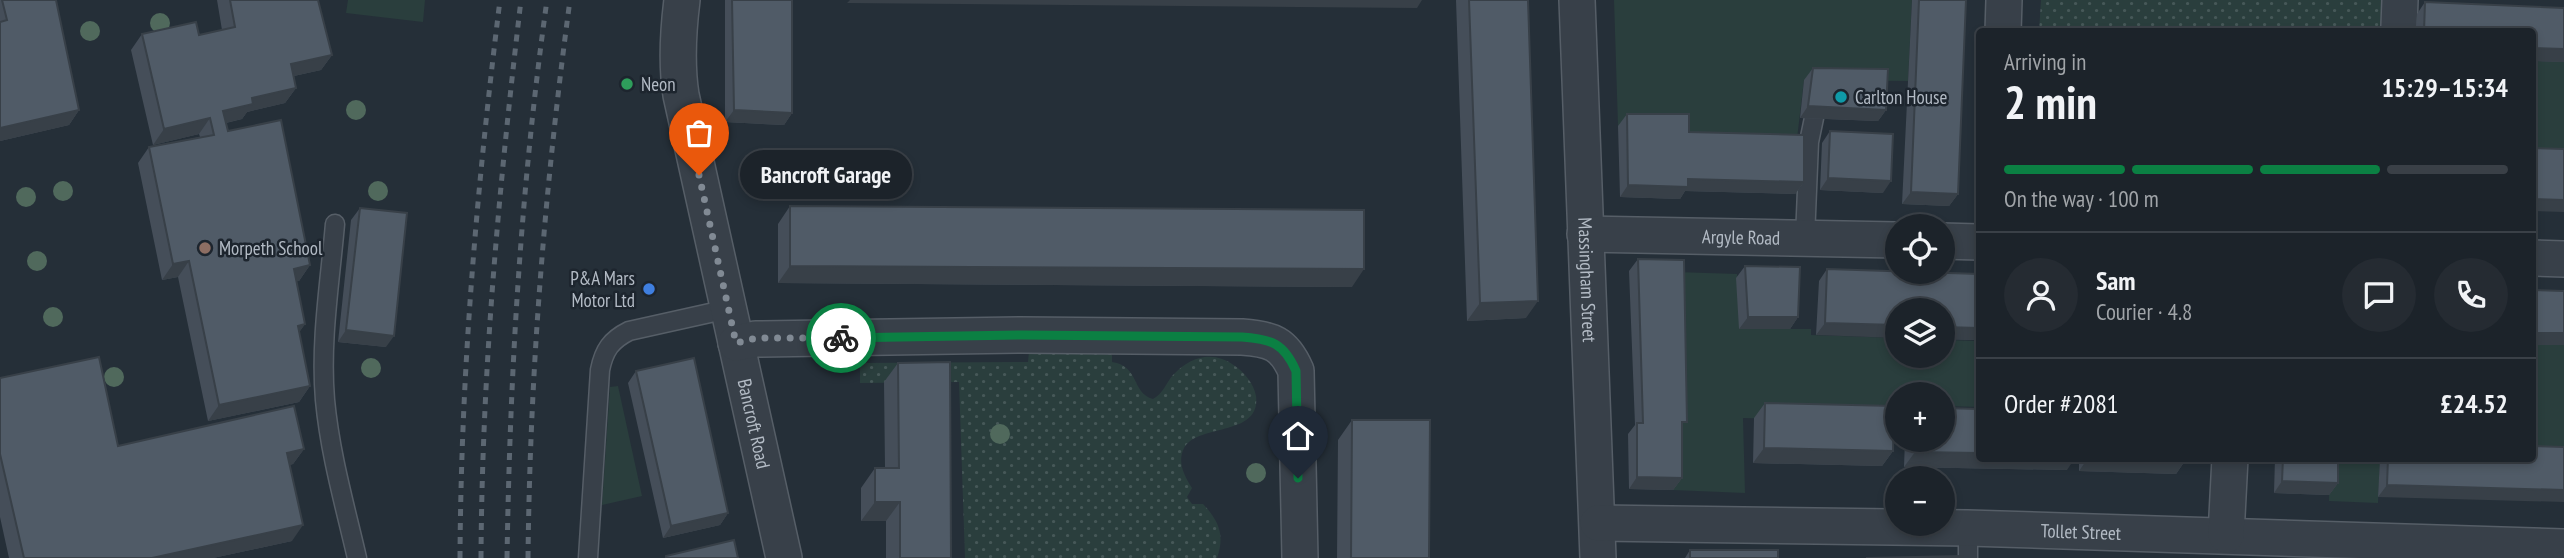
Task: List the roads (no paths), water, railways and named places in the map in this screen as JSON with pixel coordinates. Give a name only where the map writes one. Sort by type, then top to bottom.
[{"type":"street","name":"Bancroft Road","points":[[682,0],[677,72],[784,558]]},
{"type":"street","name":"Massingham Street","points":[[1577,0],[1598,558]]},
{"type":"street","points":[[2003,28],[2004,0]]},
{"type":"street","name":"Argyle Road","points":[[1585,234],[1885,240]]},
{"type":"street","points":[[1955,241],[1976,242]]},
{"type":"street","points":[[2536,258],[2564,259]]},
{"type":"street","points":[[736,343],[756,338],[1022,335],[1242,337],[1275,342],[1289,355],[1296,371],[1300,558]]},
{"type":"street","points":[[2226,535],[2230,462]]},
{"type":"street","name":"Tollet Street","points":[[1598,523],[1968,543],[2226,535],[2564,547]]},
{"type":"lane","points":[[1805,238],[1809,142],[1814,118]]},
{"type":"lane","points":[[335,224],[324,344],[325,400],[334,463],[357,558]]},
{"type":"lane","points":[[587,558],[603,356],[618,337],[629,331],[728,309]]},
{"type":"railway","points":[[460,558],[463,418],[472,278],[500,0]]},
{"type":"railway","points":[[481,558],[488,348],[521,0]]},
{"type":"railway","points":[[507,558],[518,278],[530,139],[547,0]]},
{"type":"railway","points":[[528,558],[540,278],[570,0]]},
{"type":"place","name":"Neon","points":[[627,84]]},
{"type":"place","name":"Carlton House","points":[[1841,97]]},
{"type":"place","name":"Bancroft Garage","points":[[699,175]]},
{"type":"place","name":"Morpeth School","points":[[205,248]]},
{"type":"place","name":"P&A Mars Motor Ltd","points":[[649,289]]}]
